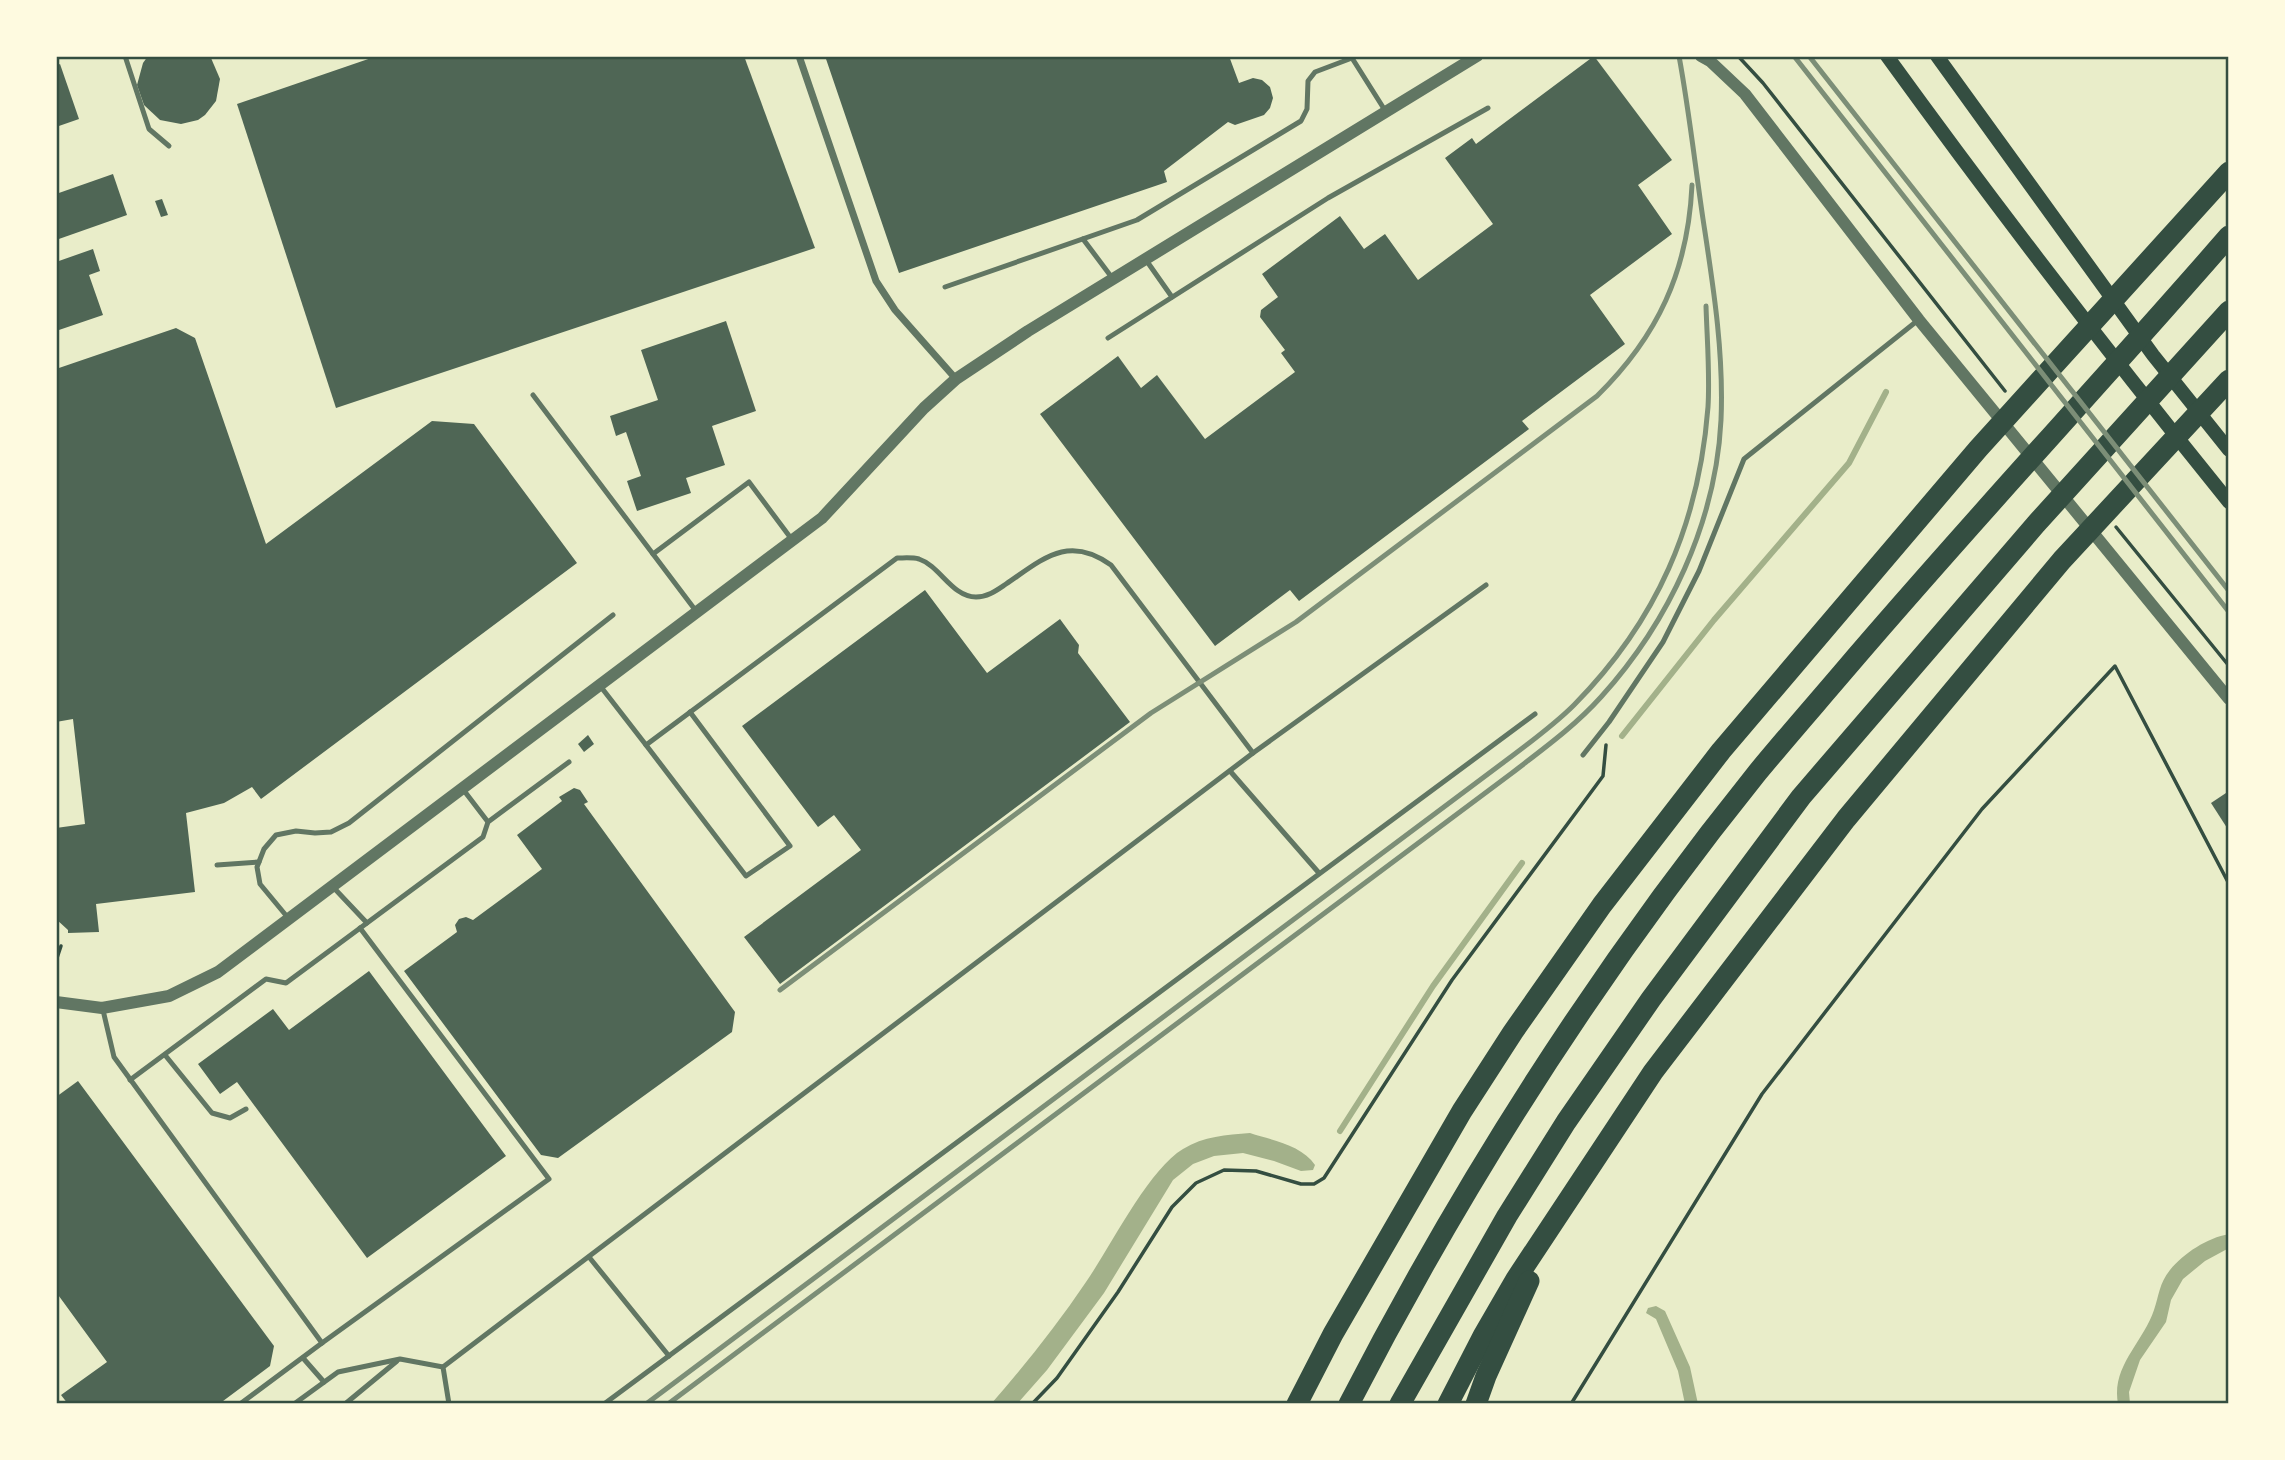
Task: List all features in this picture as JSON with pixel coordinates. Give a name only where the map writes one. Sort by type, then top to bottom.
[{"type":"highway","points":[[2137,273],[2229,157]]},
{"type":"highway","points":[[1297,1404],[1334,1334],[1462,1111],[1513,1032],[1602,905],[1721,751],[1978,449],[2229,172]]},
{"type":"highway","points":[[1349,1404],[1461,1199],[1562,1039],[1653,910],[1757,773],[2005,485],[2229,236]]},
{"type":"highway","points":[[1400,1404],[1507,1216],[1566,1122],[1651,999],[1801,797],[2036,524],[2229,311]]},
{"type":"highway","points":[[1448,1404],[1490,1324],[1653,1072],[1846,819],[2063,560],[2226,383]]},
{"type":"highway","points":[[1476,1404],[1491,1365],[1564,1206]]},
{"type":"highway","points":[[1281,1404],[1334,1334]]},
{"type":"main road","points":[[1887,56],[1984,189],[2229,502]]},
{"type":"main road","points":[[1937,56],[2154,355],[2229,450]]},
{"type":"street","points":[[799,56],[876,281],[895,310],[956,379]]},
{"type":"street","points":[[56,1002],[102,1008],[169,996],[218,972],[601,687],[822,518],[924,408],[956,379],[1027,331],[1477,56]]},
{"type":"street","points":[[1701,56],[1745,94],[1919,320],[2229,699]]},
{"type":"lane","points":[[125,56],[149,129],[169,146]]},
{"type":"lane","points":[[944,287],[1137,220],[1301,121],[1307,109],[1308,80],[1315,72],[1352,57],[1386,112]]},
{"type":"lane","points":[[1108,338],[1328,198],[1488,108]]},
{"type":"lane","points":[[1083,239],[1113,279]]},
{"type":"lane","points":[[1146,259],[1172,298]]},
{"type":"lane","points":[[1583,755],[1609,722],[1663,642],[1699,571],[1744,458],[1919,320]]},
{"type":"lane","points":[[533,395],[698,613]]},
{"type":"lane","points":[[653,554],[749,482],[793,541]]},
{"type":"lane","points":[[646,745],[897,558],[916,558],[929,564],[962,594],[977,597],[992,593],[1047,556],[1063,550],[1082,550],[1098,555],[1111,565],[1253,753]]},
{"type":"lane","points":[[294,1404],[338,1372],[400,1359],[443,1367],[1253,753],[1486,585]]},
{"type":"lane","points":[[289,919],[261,884],[257,867],[264,849],[276,835],[296,831],[331,832],[349,823],[612,615]]},
{"type":"lane","points":[[601,687],[746,876],[790,846],[690,712]]},
{"type":"lane","points":[[604,1404],[1535,714]]},
{"type":"lane","points":[[130,1080],[266,979],[286,983],[483,837],[488,822],[569,762]]},
{"type":"lane","points":[[1230,771],[1319,873]]},
{"type":"lane","points":[[462,788],[488,822]]},
{"type":"lane","points":[[217,865],[259,862]]},
{"type":"lane","points":[[332,886],[367,923]]},
{"type":"lane","points":[[240,1404],[549,1179],[360,928]]},
{"type":"lane","points":[[102,1008],[114,1058],[322,1343]]},
{"type":"lane","points":[[165,1055],[212,1113],[230,1118],[246,1109]]},
{"type":"lane","points":[[589,1256],[669,1356]]},
{"type":"lane","points":[[303,1358],[324,1382]]},
{"type":"lane","points":[[345,1404],[400,1359]]},
{"type":"lane","points":[[443,1367],[449,1404]]},
{"type":"path","points":[[1738,56],[1763,83],[2009,397]]},
{"type":"path","points":[[2115,526],[2229,666]]},
{"type":"path","points":[[1571,1404],[1762,1094],[1982,809],[2115,666],[2229,884]]},
{"type":"path","points":[[1032,1404],[1057,1377],[1118,1292],[1172,1207],[1196,1184],[1224,1170],[1256,1171],[1301,1184],[1314,1184],[1324,1178],[1452,979],[1603,776],[1609,722]]},
{"type":"path","points":[[56,961],[61,946]]},
{"type":"shaded area","points":[[1250,1133],[1286,1144],[1302,1153],[1315,1165],[1313,1170],[1301,1171],[1243,1153],[1214,1156],[1193,1164],[1173,1180],[1104,1293],[1047,1370],[1017,1404],[991,1404],[1064,1314],[1131,1210],[1170,1159],[1199,1141]]},
{"type":"shaded area","points":[[2229,1234],[2229,1248],[2205,1261],[2183,1279],[2171,1300],[2166,1322],[2140,1360],[2129,1392],[2130,1404],[2118,1404],[2117,1390],[2123,1366],[2149,1322],[2166,1275],[2197,1247]]},
{"type":"shaded area","points":[[1656,1306],[1665,1311],[1690,1367],[1698,1404],[1685,1404],[1678,1371],[1656,1319],[1646,1313],[1648,1308]]},
{"type":"building","points":[[148,56],[211,58],[220,79],[216,101],[205,115],[198,120],[181,124],[160,120],[144,105],[137,85],[143,63]]},
{"type":"building","points":[[377,56],[744,56],[815,248],[336,408],[237,104]]},
{"type":"building","points":[[825,56],[1229,56],[1239,83],[1253,78],[1262,80],[1270,87],[1273,98],[1264,115],[1235,125],[1228,122],[1164,171],[1167,182],[899,273]]},
{"type":"building","points":[[1594,56],[1672,160],[1638,185],[1672,234],[1590,295],[1625,344],[1522,421],[1529,429],[1299,601],[1290,590],[1215,646],[1040,414],[1118,356],[1141,388],[1157,375],[1205,439],[1295,372],[1281,353],[1285,350],[1260,317],[1261,310],[1278,297],[1262,274],[1340,216],[1364,249],[1385,234],[1418,280],[1493,224],[1445,158],[1472,138],[1476,144]]},
{"type":"building","points":[[60,64],[79,119],[56,127],[56,66]]},
{"type":"building","points":[[113,174],[127,215],[56,240],[56,194]]},
{"type":"building","points":[[162,199],[168,215],[161,217],[155,201]]},
{"type":"building","points":[[93,249],[100,271],[89,275],[103,315],[56,331],[56,262]]},
{"type":"building","points":[[726,321],[756,411],[712,426],[725,465],[686,478],[691,493],[637,511],[627,481],[641,476],[626,432],[616,436],[610,416],[658,400],[641,350]]},
{"type":"building","points":[[176,328],[195,338],[266,544],[432,421],[474,424],[577,563],[261,799],[252,787],[224,803],[186,813],[195,892],[96,904],[99,932],[68,933],[56,919],[56,828],[85,824],[73,719],[56,722],[56,369]]},
{"type":"building","points":[[925,590],[987,673],[1060,619],[1079,645],[1078,653],[1130,722],[780,984],[744,937],[861,850],[834,815],[818,827],[742,726]]},
{"type":"building","points":[[588,735],[594,744],[584,752],[578,744]]},
{"type":"building","points":[[574,788],[580,790],[588,802],[584,804],[735,1012],[732,1032],[558,1158],[541,1155],[404,971],[457,932],[455,925],[459,919],[466,917],[473,920],[542,869],[517,835],[562,801],[559,797]]},
{"type":"building","points":[[2229,791],[2229,831],[2211,803]]},
{"type":"building","points":[[369,971],[506,1156],[367,1258],[237,1082],[220,1094],[198,1064],[273,1009],[289,1030]]},
{"type":"building","points":[[78,1081],[274,1346],[270,1366],[219,1404],[68,1404],[61,1395],[107,1362],[56,1292],[56,1097]]},
{"type":"waterway","points":[[1622,736],[1714,620],[1849,463],[1886,392]]},
{"type":"waterway","points":[[1340,1131],[1433,986],[1522,863]]},
{"type":"railway","points":[[668,1404],[1535,755],[1591,708],[1625,668],[1668,603],[1699,533],[1710,496],[1721,420],[1717,319],[1679,56]]},
{"type":"railway","points":[[1794,56],[2229,612]]},
{"type":"railway","points":[[1809,56],[2229,591]]},
{"type":"railway","points":[[780,990],[1151,713],[1296,622],[1597,396],[1637,350],[1666,300],[1684,246],[1692,185]]},
{"type":"railway","points":[[646,1404],[1549,728],[1574,705],[1629,639],[1669,568],[1684,531],[1703,450],[1708,407],[1706,306]]}]
